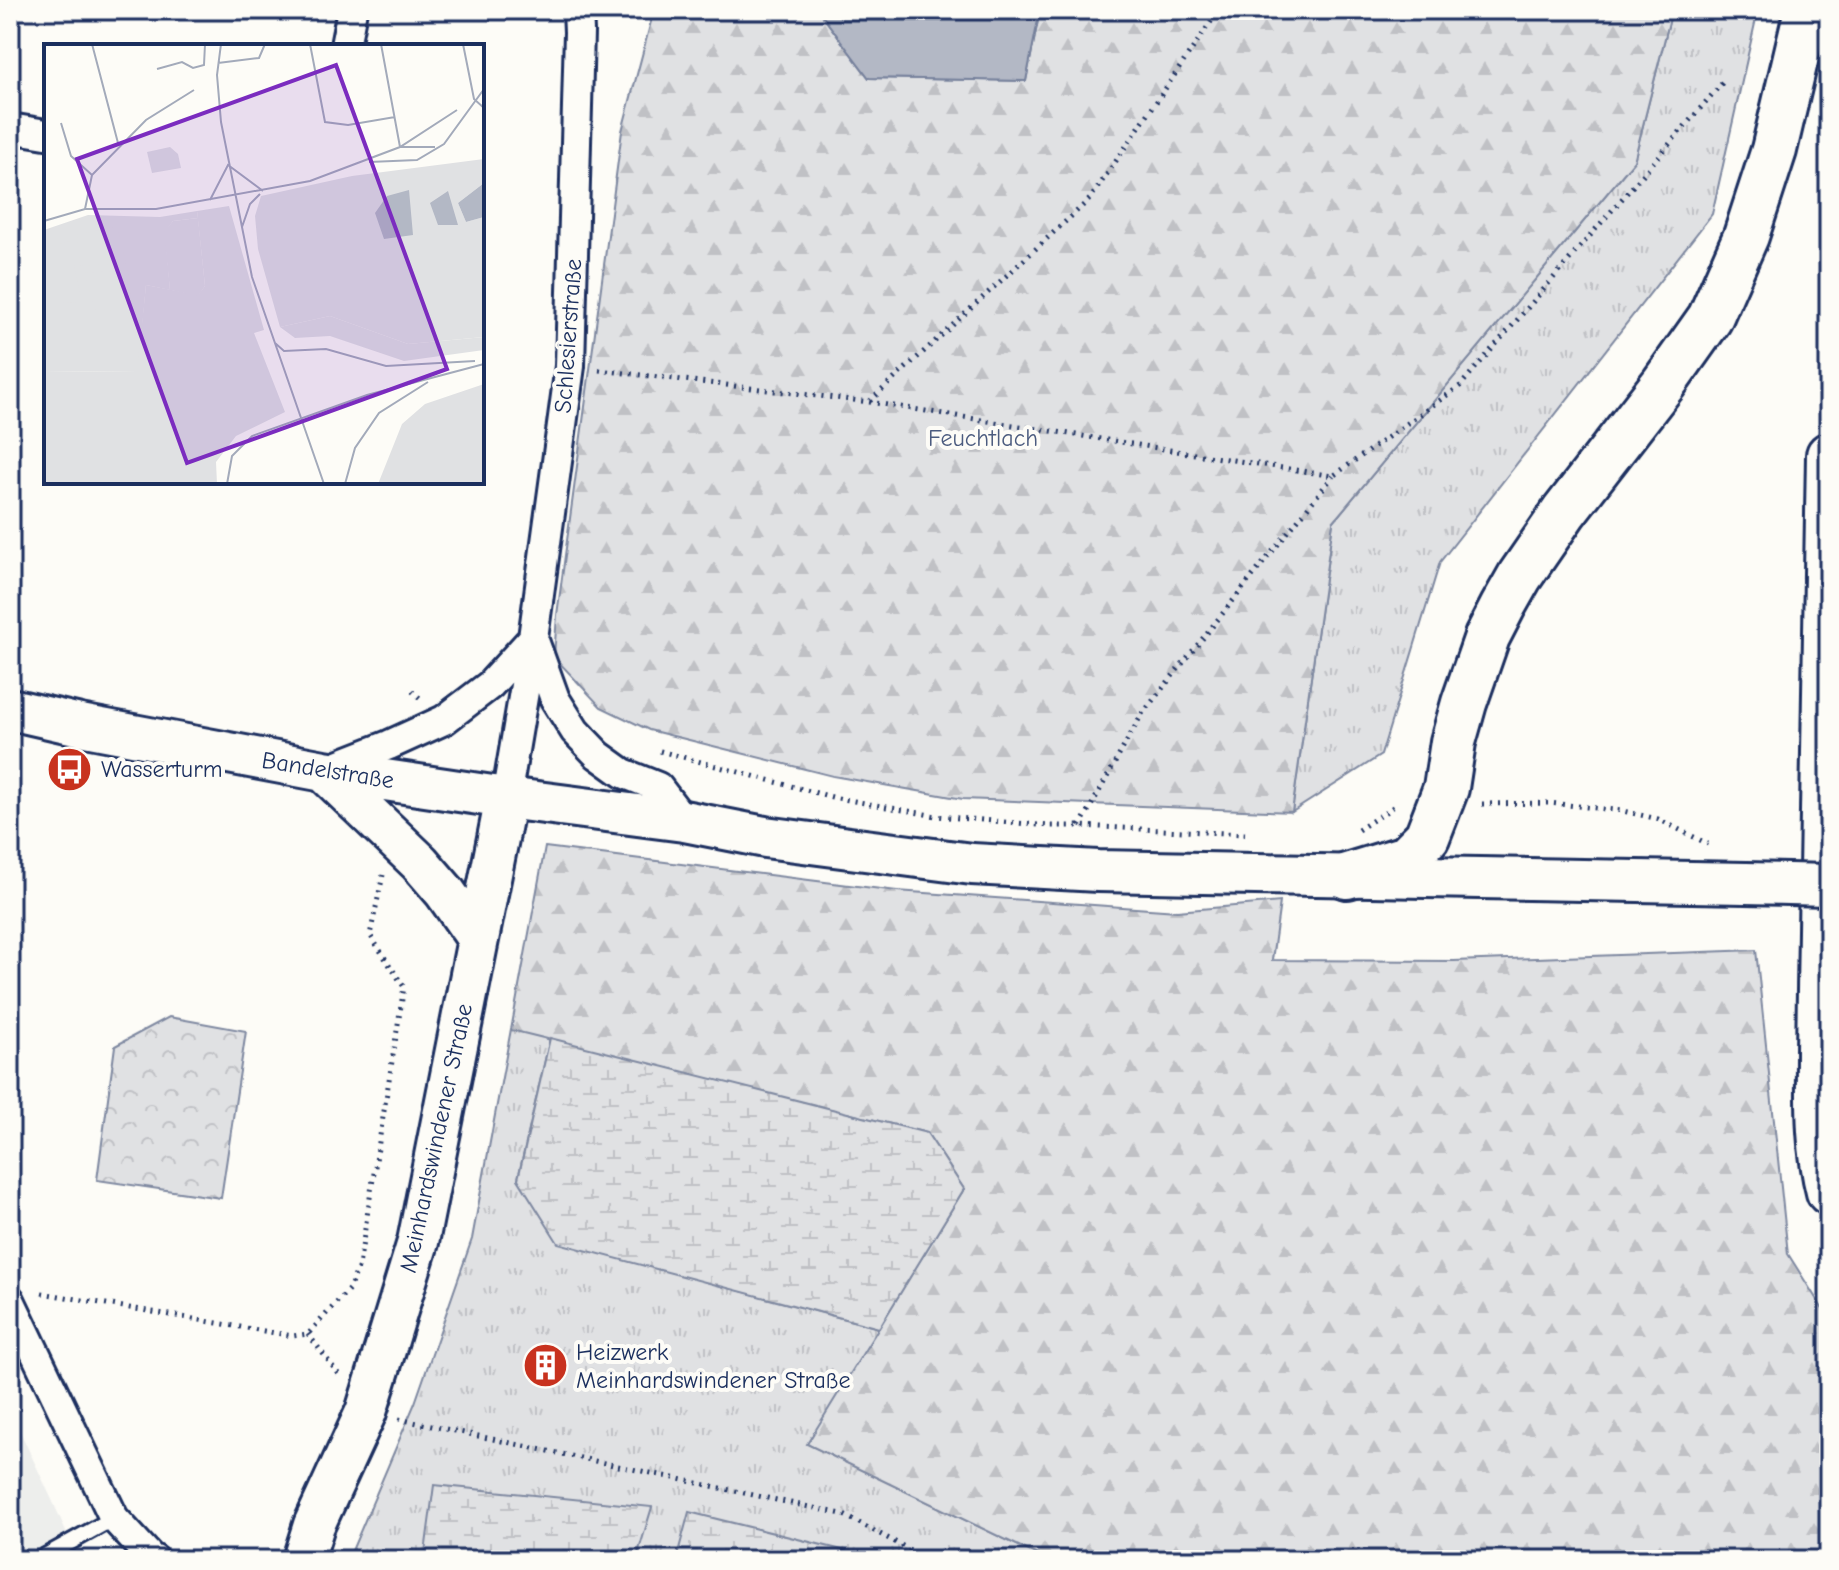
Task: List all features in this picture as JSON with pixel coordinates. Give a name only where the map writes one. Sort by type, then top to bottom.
[{"type":"main road","points":[[1349,856],[1406,858],[1427,837],[1446,788],[1453,742],[1464,703],[1487,637],[1508,596],[1564,512],[1710,318],[1746,236],[1774,150],[1807,10]]},
{"type":"main road","points":[[1829,455],[1819,1114],[1823,1170],[1829,1192]]},
{"type":"main road","name":"Bandelstraße","points":[[10,709],[324,771],[684,821],[765,837],[972,864],[1098,871],[1349,856],[1746,883],[1829,885]]},
{"type":"main road","points":[[324,771],[420,863],[478,939]]},
{"type":"main road","name":"Meinhardswindener Straße","points":[[303,1560],[314,1525],[366,1412],[418,1242],[506,798]]},
{"type":"street","points":[[345,44],[352,10]]},
{"type":"street","name":"Schlesierstraße","points":[[506,798],[533,638],[570,366],[581,17]]},
{"type":"street","points":[[10,128],[44,134]]},
{"type":"street","points":[[324,771],[444,720],[490,685],[533,638]]},
{"type":"street","name":"Schlesierstraße","points":[[533,638],[555,699],[575,731],[598,755],[623,773],[658,787],[684,821]]},
{"type":"street","points":[[11,1301],[114,1518],[155,1560]]},
{"type":"lane","points":[[38,1560],[114,1518]]},
{"type":"path","points":[[869,402],[1090,199],[1219,10]]},
{"type":"path","points":[[1080,826],[1142,714],[1333,476],[1460,386],[1723,82]]},
{"type":"path","points":[[570,366],[869,402],[1333,476]]},
{"type":"path","points":[[771,782],[936,816],[1050,826],[1256,834]]},
{"type":"path","points":[[1349,856],[1400,803],[1550,803],[1623,811],[1658,819],[1710,845]]},
{"type":"path","points":[[11,1301],[35,1292],[293,1336],[308,1334],[349,1289],[359,1266],[404,987],[370,935],[383,874]]},
{"type":"path","points":[[389,1416],[842,1514],[929,1560]]},
{"type":"shaded area","points":[[818,10],[1040,10],[1026,81],[869,78]]},
{"type":"shaded area","points":[[10,1410],[53,1502],[79,1560],[10,1560]]},
{"type":"green space","name":"Feuchtlach","points":[[654,10],[818,10],[869,78],[1026,81],[1040,10],[1672,10],[1634,161],[1333,522],[1292,812],[963,799],[833,776],[649,730],[601,707],[554,657],[557,615],[622,131]]},
{"type":"green space","points":[[1672,10],[1758,10],[1712,214],[1440,562],[1381,755],[1292,812],[1333,522],[1634,161]]},
{"type":"green space","points":[[545,847],[897,891],[1177,911],[1280,902],[1272,960],[1454,961],[1756,950],[1788,1254],[1829,1319],[1829,1560],[1048,1560],[807,1444],[964,1189],[927,1133],[511,1030]]},
{"type":"green space","points":[[169,1017],[246,1031],[221,1198],[97,1180],[115,1046]]},
{"type":"green space","points":[[511,1029],[550,1038],[518,1178],[558,1242],[879,1328],[808,1444],[1048,1560],[348,1560],[415,1403],[472,1239]]},
{"type":"green space","points":[[550,1038],[927,1133],[964,1189],[879,1328],[558,1243],[518,1179]]},
{"type":"green space","points":[[434,1485],[652,1507],[636,1560],[424,1560]]},
{"type":"green space","points":[[689,1512],[846,1551],[852,1560],[676,1560]]},
{"type":"place","name":"Wasserturm","points":[[70,769]]},
{"type":"place","name":"Heizwerk Meinhardswindener Straße","points":[[545,1366]]}]
